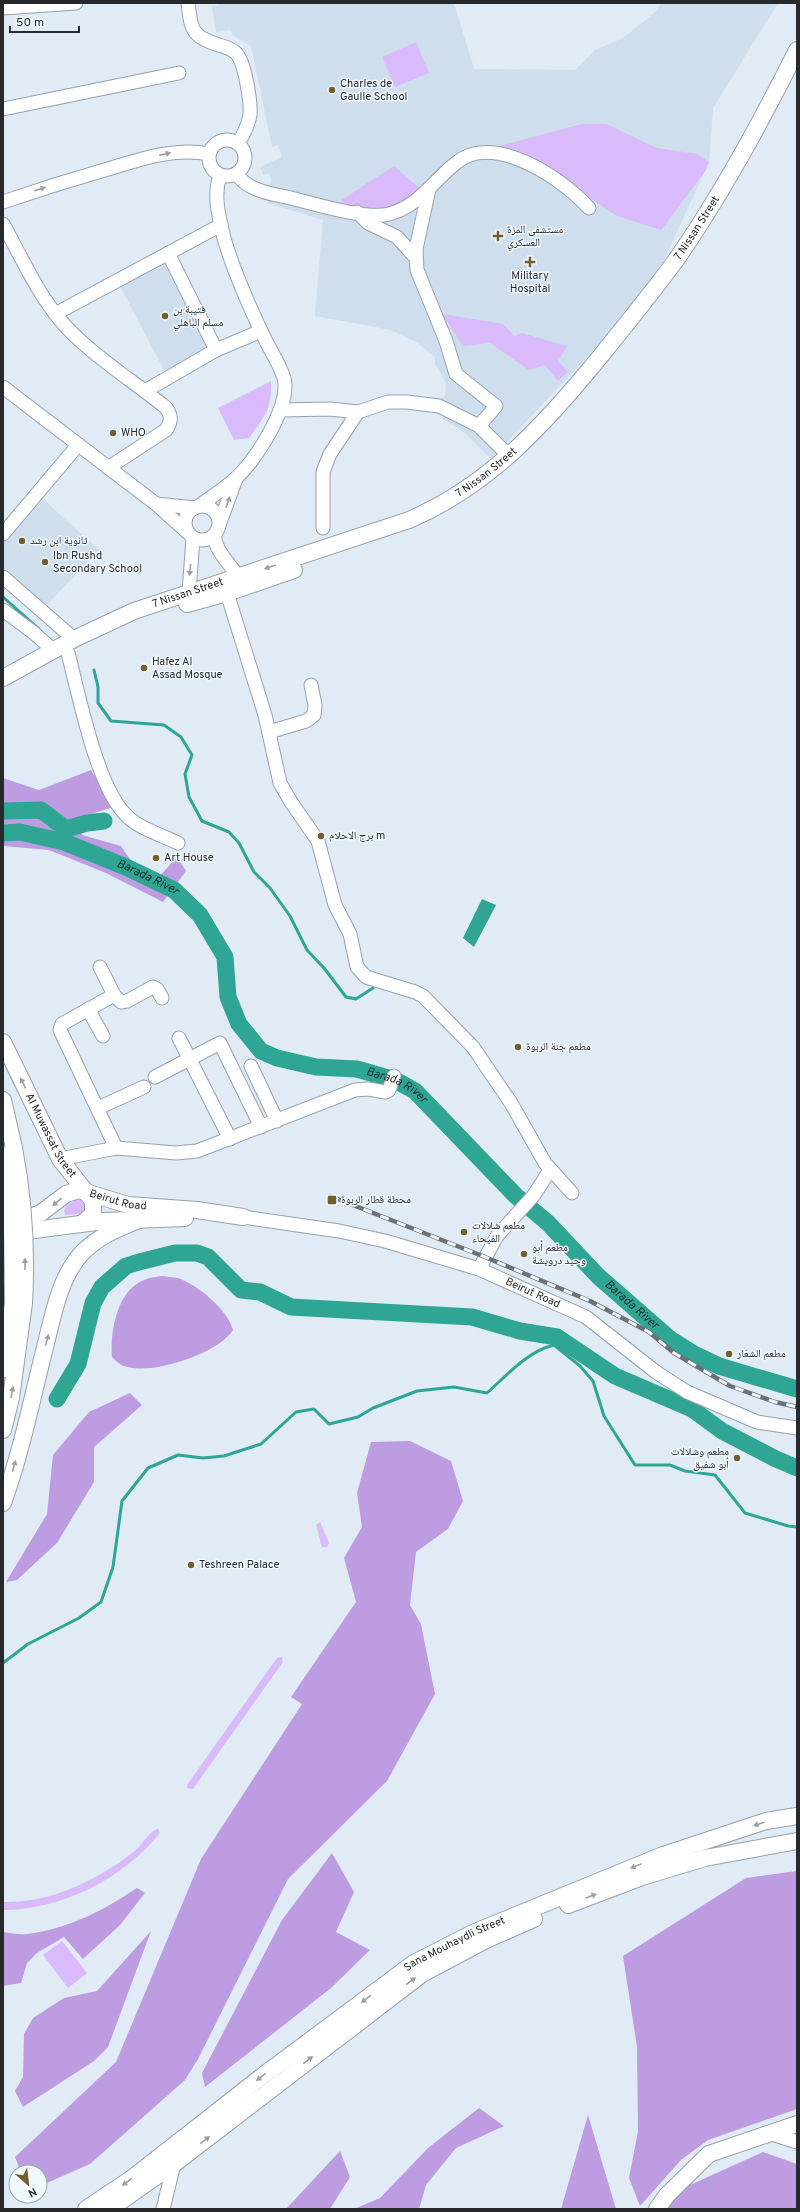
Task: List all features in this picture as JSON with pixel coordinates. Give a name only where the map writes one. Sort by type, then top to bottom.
[{"type":"main road","name":"7 Nissan Street","points":[[236,586],[426,513],[474,485],[536,431],[574,389],[635,315],[676,260],[730,175],[797,50]]},
{"type":"main road","name":"7 Nissan Street","points":[[3,690],[61,652],[74,638],[134,611],[236,586],[429,522],[463,504],[510,470],[544,438],[582,396],[643,321],[684,266],[739,180],[797,72]]},
{"type":"main road","name":"7 Nissan Street","points":[[3,678],[191,597]]},
{"type":"main road","name":"Al Muwassat Street","points":[[3,1042],[60,1159],[93,1201],[93,1214],[84,1223]]},
{"type":"main road","points":[[3,1100],[9,1152],[24,1229],[18,1303],[16,1367],[3,1430]]},
{"type":"main road","name":"Beirut Road","points":[[3,1223],[30,1218],[52,1206],[72,1190],[84,1190],[128,1205],[197,1210],[243,1217]]},
{"type":"main road","name":"Beirut Road","points":[[3,1234],[84,1223],[141,1219],[243,1217]]},
{"type":"main road","points":[[3,1503],[56,1304],[71,1268],[81,1254],[95,1241],[111,1231],[141,1219]]},
{"type":"main road","points":[[3,1369],[18,1303]]},
{"type":"main road","name":"Sana Mouhaydli Street","points":[[86,2209],[131,2179],[157,2157],[414,1962],[475,1932],[663,1855],[766,1821],[797,1816]]},
{"type":"main road","name":"Sana Mouhaydli Street","points":[[110,2209],[174,2164],[390,1997],[422,1974],[450,1958],[523,1923],[642,1877],[704,1858],[797,1841]]},
{"type":"main road","points":[[657,2209],[667,2195],[709,2154],[797,2124]]},
{"type":"street","points":[[3,8],[76,3]]},
{"type":"street","points":[[188,3],[191,26],[196,34],[205,40],[232,50],[242,63],[250,109],[246,130],[238,143]]},
{"type":"street","points":[[3,109],[179,73]]},
{"type":"street","points":[[232,140],[238,143],[244,151],[246,161],[241,170],[237,174],[226,177],[220,175],[212,168],[209,154],[212,148],[221,141],[232,140]]},
{"type":"street","points":[[3,202],[81,176],[170,152],[190,151],[209,154]]},
{"type":"street","points":[[237,174],[243,182],[252,187],[324,206],[378,216],[397,211],[414,202],[461,159],[474,154],[487,153],[511,157],[540,169],[574,193],[589,208]]},
{"type":"street","points":[[3,387],[156,504],[190,535],[204,540],[217,530],[236,479],[259,448],[280,410],[285,394],[284,377],[261,331],[234,265],[221,225],[216,198],[220,175]]},
{"type":"street","points":[[429,189],[416,257],[419,276],[446,341],[456,374],[496,406],[479,426]]},
{"type":"street","points":[[357,212],[368,223],[396,237],[416,257]]},
{"type":"street","points":[[3,224],[43,296],[55,314],[77,338],[167,408],[171,420],[164,433],[108,468]]},
{"type":"street","points":[[55,314],[221,225]]},
{"type":"street","points":[[168,253],[216,350]]},
{"type":"street","points":[[145,391],[216,350],[261,331]]},
{"type":"street","points":[[280,410],[330,409],[358,412],[388,402],[407,402],[439,406],[479,426],[509,456]]},
{"type":"street","points":[[323,528],[323,472],[330,454],[358,412]]},
{"type":"street","points":[[3,534],[78,445]]},
{"type":"street","points":[[191,597],[190,535],[186,518],[197,507],[236,479]]},
{"type":"street","points":[[156,504],[209,508],[217,515],[218,549],[236,586],[280,783],[291,802],[318,841],[335,905],[350,934],[355,960],[360,973],[366,978],[415,992],[423,996],[464,1036],[511,1103],[550,1170],[562,1180],[572,1193]]},
{"type":"street","points":[[3,577],[74,638]]},
{"type":"street","points":[[3,610],[61,652],[98,764],[119,808],[132,820],[178,843]]},
{"type":"street","points":[[269,732],[306,720],[314,715],[315,705],[311,684]]},
{"type":"street","points":[[100,967],[118,1000],[123,1002],[153,987],[162,998]]},
{"type":"street","points":[[114,994],[62,1024],[60,1030],[116,1148]]},
{"type":"street","points":[[88,1009],[103,1036]]},
{"type":"street","points":[[179,1038],[230,1139]]},
{"type":"street","points":[[155,1076],[220,1043],[261,1127]]},
{"type":"street","points":[[251,1066],[277,1121]]},
{"type":"street","points":[[60,1159],[116,1148],[188,1153],[230,1139],[356,1090],[368,1089],[386,1092],[389,1090],[394,1076]]},
{"type":"street","points":[[98,1108],[144,1087]]},
{"type":"street","points":[[480,1269],[497,1236],[534,1195],[550,1170]]},
{"type":"street","name":"Beirut Road","points":[[243,1217],[347,1232],[385,1241],[480,1269],[586,1317],[656,1372],[687,1392],[757,1422],[797,1428]]},
{"type":"street","points":[[769,2133],[797,2142]]},
{"type":"street","points":[[163,2209],[174,2164]]},
{"type":"shaded area","name":"مستشفى المزة العسكري","points":[[218,3],[454,3],[474,69],[575,70],[595,50],[623,38],[653,14],[662,3],[778,3],[713,108],[709,162],[654,282],[573,372],[491,459],[465,433],[443,419],[439,406],[441,398],[445,397],[446,383],[435,364],[435,357],[416,342],[391,330],[315,316],[323,220],[267,203],[269,200],[268,184],[271,183],[271,179],[269,173],[263,175],[260,167],[282,157],[278,145],[272,147],[251,46],[232,35],[231,30],[216,32],[212,6],[218,5]]},
{"type":"shaded area","points":[[416,42],[429,73],[395,87],[382,57]]},
{"type":"shaded area","points":[[581,124],[606,124],[657,148],[697,154],[709,162],[706,170],[661,230],[617,216],[535,161],[492,148]]},
{"type":"shaded area","points":[[394,166],[421,190],[403,204],[389,210],[374,212],[357,208],[340,201]]},
{"type":"shaded area","name":"قتيبة بن مسلم الباهلي","points":[[164,259],[211,349],[165,372],[118,282]]},
{"type":"shaded area","points":[[442,314],[503,324],[514,336],[522,333],[567,346],[558,361],[568,372],[558,381],[545,365],[529,370],[490,343],[463,346]]},
{"type":"shaded area","points":[[271,381],[269,406],[263,418],[249,438],[234,440],[218,408]]},
{"type":"shaded area","name":"Ibn Rushd Secondary School","points":[[43,499],[99,550],[42,610],[3,574],[3,542]]},
{"type":"shaded area","points":[[91,770],[113,807],[82,817],[82,835],[121,846],[134,865],[159,877],[177,857],[186,871],[163,902],[106,873],[49,850],[3,846],[3,778],[39,790]]},
{"type":"shaded area","points":[[482,899],[496,905],[474,947],[463,938]]},
{"type":"shaded area","points":[[79,1198],[85,1199],[87,1209],[83,1214],[65,1215],[64,1210],[67,1205]]},
{"type":"shaded area","points":[[162,1276],[178,1278],[186,1281],[203,1292],[225,1314],[233,1330],[225,1339],[213,1347],[199,1355],[183,1361],[150,1368],[136,1368],[122,1365],[112,1357],[112,1335],[114,1323],[122,1301],[129,1291],[137,1284],[149,1278]]},
{"type":"shaded area","points":[[130,1393],[142,1405],[94,1447],[94,1482],[57,1543],[17,1580],[6,1582],[47,1514],[53,1455],[89,1412]]},
{"type":"shaded area","points":[[410,1441],[451,1461],[463,1501],[448,1529],[416,1552],[410,1605],[421,1624],[435,1694],[387,1781],[288,1879],[198,2059],[185,2080],[90,2164],[48,2182],[48,2164],[18,2164],[15,2157],[116,2062],[201,1859],[302,1704],[291,1697],[356,1602],[344,1558],[362,1527],[357,1493],[371,1442]]},
{"type":"shaded area","points":[[320,1522],[329,1543],[327,1547],[322,1547],[316,1525]]},
{"type":"shaded area","points":[[282,1657],[283,1662],[193,1789],[187,1788],[187,1785],[269,1669],[277,1658]]},
{"type":"shaded area","points":[[158,1829],[160,1833],[129,1864],[90,1888],[69,1898],[47,1904],[25,1909],[3,1910],[3,1902],[39,1899],[74,1888],[90,1880],[106,1871],[136,1850],[149,1835]]},
{"type":"shaded area","points":[[332,1853],[354,1892],[336,1932],[370,1950],[331,1988],[205,2087],[202,2073],[282,1920]]},
{"type":"shaded area","points":[[797,1871],[797,2109],[708,2140],[681,2160],[640,2206],[629,2178],[638,2131],[637,2047],[623,1956],[746,1878]]},
{"type":"shaded area","points":[[137,1888],[145,1893],[120,1925],[83,1959],[64,1937],[37,1953],[27,1963],[21,1983],[3,1986],[3,1932],[24,1934],[57,1928],[99,1911]]},
{"type":"shaded area","points":[[151,1931],[108,2047],[94,2061],[23,2107],[15,2091],[23,2077],[24,2034],[33,2018],[64,1998],[97,1991]]},
{"type":"shaded area","points":[[62,1941],[87,1973],[68,1988],[43,1955]]},
{"type":"shaded area","points":[[479,2108],[504,2126],[456,2148],[426,2185],[419,2209],[354,2209],[380,2198],[428,2148]]},
{"type":"shaded area","points":[[588,2115],[616,2209],[561,2209]]},
{"type":"shaded area","points":[[340,2151],[350,2177],[330,2209],[286,2209]]},
{"type":"shaded area","points":[[763,2152],[797,2164],[797,2209],[659,2209],[690,2185]]},
{"type":"waterway","points":[[3,597],[39,629]]},
{"type":"waterway","points":[[94,670],[98,687],[98,703],[111,721],[164,725],[181,737],[192,755],[185,774],[189,797],[202,821],[229,832],[239,843],[254,872],[270,888],[290,916],[307,950],[324,968],[346,997],[356,999],[373,988]]},
{"type":"waterway","points":[[3,811],[41,810],[66,829],[87,823],[104,821]]},
{"type":"waterway","name":"Barada River","points":[[3,833],[20,832],[64,842],[126,867],[174,890],[200,915],[225,957],[228,997],[239,1024],[261,1051],[277,1058],[316,1067],[357,1069],[395,1080],[415,1091],[516,1196],[548,1223],[598,1276],[670,1339],[694,1354],[719,1366],[797,1389]]},
{"type":"waterway","points":[[57,1399],[78,1364],[93,1303],[102,1287],[126,1266],[175,1253],[197,1253],[208,1257],[241,1290],[260,1292],[291,1307],[472,1317],[520,1331],[557,1337],[615,1376],[692,1409],[722,1431],[776,1459],[797,1468]]},
{"type":"waterway","points":[[3,1663],[28,1644],[79,1618],[101,1602],[113,1567],[122,1501],[148,1468],[178,1455],[203,1458],[224,1456],[261,1444],[296,1412],[314,1409],[329,1424],[358,1417],[373,1408],[417,1391],[454,1387],[487,1393],[518,1364],[535,1352],[554,1345],[580,1366],[593,1381],[604,1416],[635,1465],[670,1465],[685,1471],[715,1475],[745,1513],[788,1526],[797,1527]]},
{"type":"railway","points":[[330,1196],[485,1257],[590,1301],[649,1332],[674,1353],[730,1386],[775,1402],[797,1407]]},
{"type":"place","name":"Charles de Gaulle School","points":[[332,90]]},
{"type":"place","name":"مستشفى المزة العسكري","points":[[498,236]]},
{"type":"place","name":"Military Hospital","points":[[530,262]]},
{"type":"place","name":"قتيبة بن مسلم الباهلي","points":[[165,316]]},
{"type":"place","name":"WHO","points":[[113,433]]},
{"type":"place","name":"ثانوية ابن رشد","points":[[22,541]]},
{"type":"place","name":"Ibn Rushd Secondary School","points":[[45,562]]},
{"type":"place","name":"Hafez Al Assad Mosque","points":[[144,668]]},
{"type":"place","name":"برج الاحلام m","points":[[321,836]]},
{"type":"place","name":"Art House","points":[[156,858]]},
{"type":"place","name":"مطعم جنة الربوة","points":[[518,1047]]},
{"type":"place","name":"محطة قطار الربوة","points":[[332,1200]]},
{"type":"place","name":"مطعم شلالات الفيحاء","points":[[464,1232]]},
{"type":"place","name":"مطعم أبو وحيد درويشة","points":[[524,1254]]},
{"type":"place","name":"مطعم الشعّار","points":[[729,1354]]},
{"type":"place","name":"مطعم وشلالات أبو شفيق","points":[[737,1458]]},
{"type":"place","name":"Teshreen Palace","points":[[191,1565]]}]
